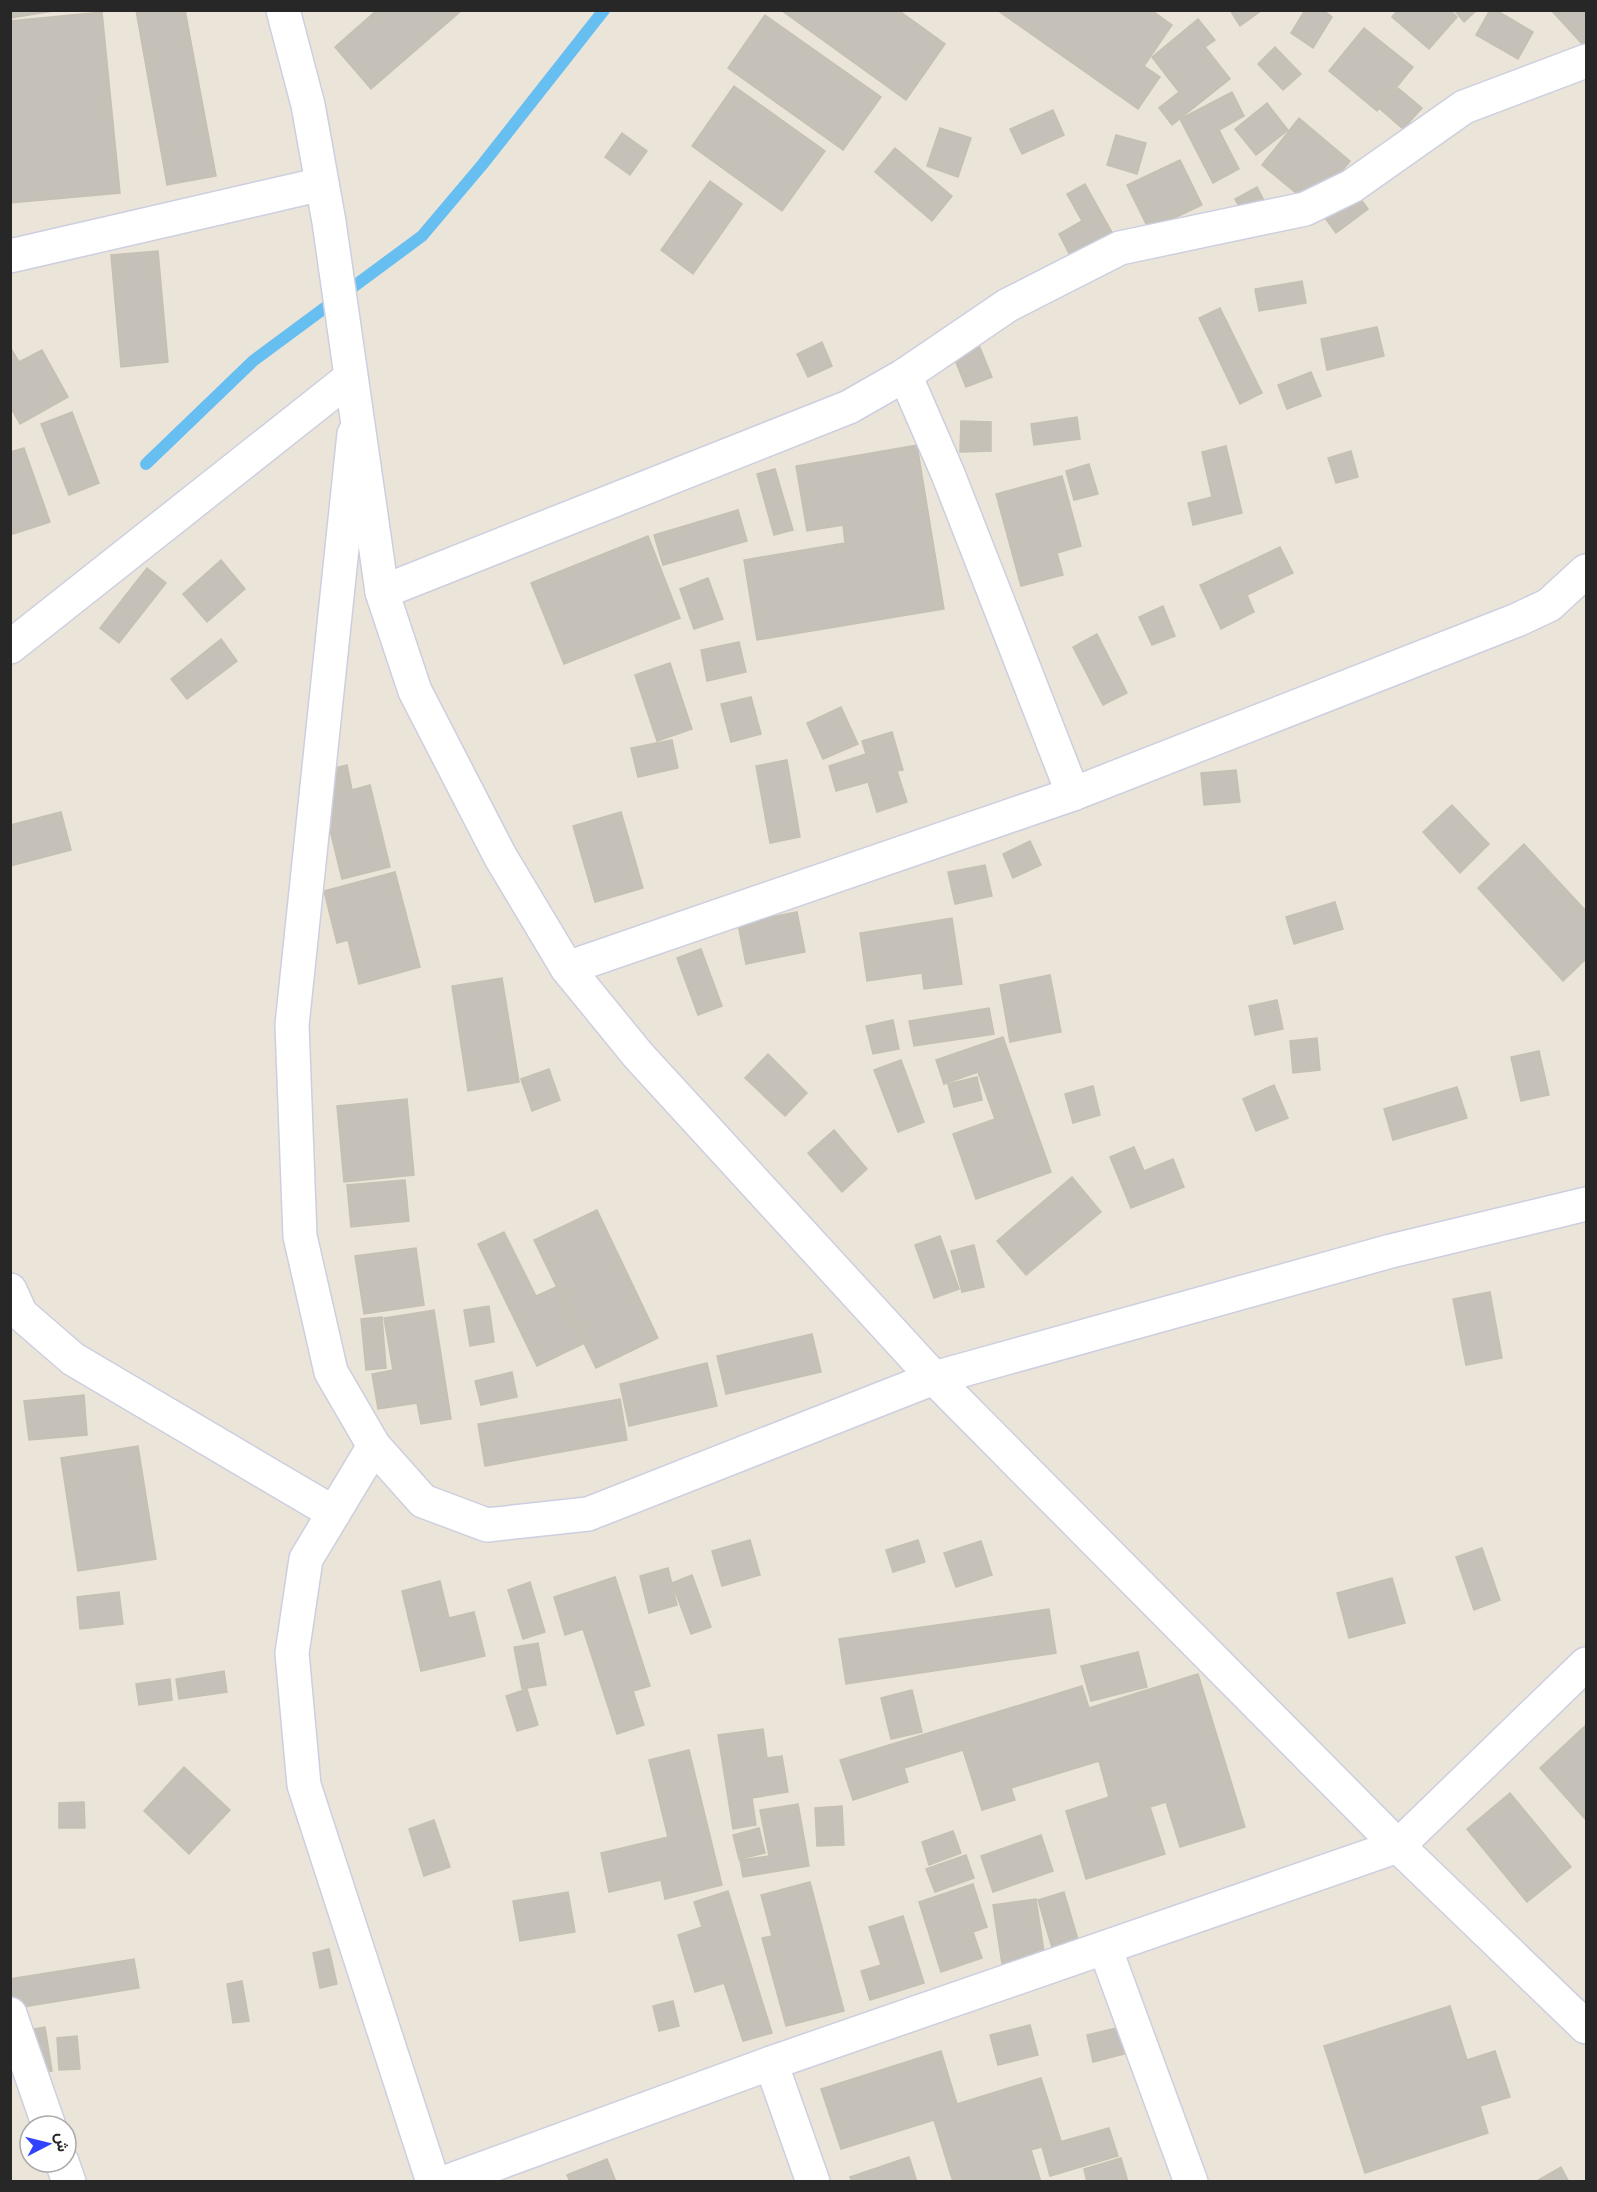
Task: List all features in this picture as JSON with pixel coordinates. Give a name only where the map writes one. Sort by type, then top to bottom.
[{"type":"street","points":[[283,10],[308,105],[329,222],[382,592],[415,691],[500,856],[567,968],[638,1055],[934,1378],[1398,1846],[1587,2027]]},
{"type":"street","points":[[382,592],[849,406],[905,375],[1008,305],[1120,248],[1305,209],[1352,186],[1464,107],[1570,64],[1587,61]]},
{"type":"street","points":[[10,256],[322,184]]},
{"type":"street","points":[[905,375],[948,474],[1073,794]]},
{"type":"street","points":[[10,647],[351,378]]},
{"type":"street","points":[[351,378],[292,1026],[300,1236],[331,1372],[374,1446],[423,1500],[488,1525],[588,1514],[934,1378],[1391,1251],[1587,1204]]},
{"type":"street","points":[[567,968],[1073,794],[1517,620],[1549,605],[1584,579]]},
{"type":"street","points":[[14,1308],[73,1359],[333,1513]]},
{"type":"street","points":[[374,1446],[306,1559],[292,1653],[304,1785],[433,2181]]},
{"type":"street","points":[[446,2181],[771,2063],[1398,1846],[1587,1664]]},
{"type":"street","points":[[1105,1948],[1191,2181]]},
{"type":"street","points":[[10,2014],[45,2114]]},
{"type":"street","points":[[771,2063],[813,2181]]},
{"type":"building","points":[[10,10],[59,10],[10,18]]},
{"type":"building","points":[[136,10],[185,10],[216,176],[167,185]]},
{"type":"building","points":[[377,10],[462,10],[371,89],[335,47]]},
{"type":"building","points":[[781,10],[898,10],[945,44],[906,100]]},
{"type":"building","points":[[997,10],[1151,10],[1172,25],[1144,66],[1160,77],[1138,109]]},
{"type":"building","points":[[1230,10],[1262,10],[1240,26]]},
{"type":"building","points":[[1305,10],[1323,10],[1332,17],[1313,48],[1291,33]]},
{"type":"building","points":[[1398,10],[1450,10],[1457,17],[1429,49],[1392,17]]},
{"type":"building","points":[[1454,10],[1477,10],[1464,22]]},
{"type":"building","points":[[1490,10],[1496,10],[1533,32],[1518,59],[1476,35]]},
{"type":"building","points":[[1551,10],[1586,10],[1586,48]]},
{"type":"building","points":[[102,12],[120,193],[10,203],[10,21]]},
{"type":"building","points":[[765,15],[881,97],[843,150],[728,68]]},
{"type":"building","points":[[1198,19],[1215,40],[1205,47],[1230,79],[1172,125],[1159,108],[1179,92],[1152,57]]},
{"type":"building","points":[[1364,28],[1413,67],[1377,111],[1329,71]]},
{"type":"building","points":[[1275,47],[1301,74],[1283,90],[1258,64]]},
{"type":"building","points":[[734,86],[825,151],[782,211],[692,146]]},
{"type":"building","points":[[1398,88],[1422,108],[1403,129],[1380,109]]},
{"type":"building","points":[[1232,92],[1244,116],[1219,130],[1239,169],[1213,183],[1180,119]]},
{"type":"building","points":[[1267,103],[1288,130],[1256,155],[1235,129]]},
{"type":"building","points":[[1053,110],[1064,135],[1022,154],[1010,129]]},
{"type":"building","points":[[1299,118],[1350,161],[1313,207],[1262,165]]},
{"type":"building","points":[[940,128],[971,138],[958,177],[927,166]]},
{"type":"building","points":[[622,133],[647,151],[630,175],[605,157]]},
{"type":"building","points":[[1116,135],[1146,143],[1137,174],[1107,165]]},
{"type":"building","points":[[895,148],[952,196],[932,221],[875,172]]},
{"type":"building","points":[[1180,160],[1202,205],[1149,230],[1127,185]]},
{"type":"building","points":[[710,181],[742,204],[693,274],[661,250]]},
{"type":"building","points":[[1085,184],[1114,236],[1072,259],[1059,234],[1082,221],[1067,194]]},
{"type":"building","points":[[1257,187],[1277,225],[1255,236],[1235,199]]},
{"type":"building","points":[[1357,194],[1368,209],[1336,233],[1325,218]]},
{"type":"building","points":[[158,251],[168,362],[121,367],[111,255]]},
{"type":"building","points":[[1302,281],[1306,303],[1259,311],[1255,289]]},
{"type":"building","points":[[1220,308],[1262,393],[1240,404],[1199,318]]},
{"type":"building","points":[[1377,327],[1384,356],[1327,370],[1321,339]]},
{"type":"building","points":[[972,328],[992,377],[966,387],[946,338]]},
{"type":"building","points":[[822,342],[832,366],[808,377],[797,354]]},
{"type":"building","points":[[10,347],[19,362],[42,350],[68,397],[20,424],[10,406]]},
{"type":"building","points":[[1311,372],[1321,396],[1287,409],[1278,385]]},
{"type":"building","points":[[72,412],[99,483],[69,495],[41,424]]},
{"type":"building","points":[[1077,417],[1080,439],[1034,445],[1031,424]]},
{"type":"building","points":[[961,421],[991,422],[991,451],[960,452]]},
{"type":"building","points":[[917,445],[944,609],[757,640],[744,560],[845,543],[843,525],[807,531],[796,466]]},
{"type":"building","points":[[1226,446],[1242,513],[1193,525],[1188,503],[1212,497],[1202,452]]},
{"type":"building","points":[[24,448],[50,522],[10,535],[10,452]]},
{"type":"building","points":[[1351,451],[1358,477],[1336,483],[1328,458]]},
{"type":"building","points":[[1089,464],[1098,494],[1074,500],[1066,471]]},
{"type":"building","points":[[775,469],[793,530],[774,535],[757,474]]},
{"type":"building","points":[[1062,476],[1081,546],[1057,553],[1063,575],[1021,586],[996,494]]},
{"type":"building","points":[[738,510],[747,541],[663,565],[654,535]]},
{"type":"building","points":[[648,536],[680,618],[564,664],[531,583]]},
{"type":"building","points":[[1280,547],[1293,573],[1247,595],[1254,612],[1221,629],[1200,585]]},
{"type":"building","points":[[221,560],[245,589],[207,622],[183,594]]},
{"type":"building","points":[[147,568],[166,583],[119,643],[100,628]]},
{"type":"building","points":[[708,578],[723,619],[694,629],[680,589]]},
{"type":"building","points":[[1163,606],[1175,636],[1152,645],[1139,617]]},
{"type":"building","points":[[1097,634],[1127,693],[1103,705],[1073,647]]},
{"type":"building","points":[[221,639],[237,661],[187,699],[171,679]]},
{"type":"building","points":[[739,642],[746,672],[707,681],[701,650]]},
{"type":"building","points":[[670,663],[692,729],[657,741],[635,675]]},
{"type":"building","points":[[751,697],[761,734],[731,742],[721,704]]},
{"type":"building","points":[[841,707],[858,744],[823,759],[807,723]]},
{"type":"building","points":[[892,732],[903,770],[897,771],[907,802],[877,812],[868,782],[836,791],[829,766],[866,754],[862,741]]},
{"type":"building","points":[[672,740],[678,768],[638,777],[631,748]]},
{"type":"building","points":[[787,760],[800,837],[770,843],[756,766]]},
{"type":"building","points":[[347,765],[352,790],[370,785],[390,867],[342,879],[316,773]]},
{"type":"building","points":[[1236,770],[1240,802],[1204,805],[1201,773]]},
{"type":"building","points":[[1452,805],[1489,844],[1460,873],[1423,832]]},
{"type":"building","points":[[61,812],[71,850],[10,866],[10,825]]},
{"type":"building","points":[[621,812],[643,888],[595,902],[573,826]]},
{"type":"building","points":[[1030,841],[1041,865],[1013,878],[1003,854]]},
{"type":"building","points":[[1524,844],[1586,911],[1586,959],[1563,981],[1478,888]]},
{"type":"building","points":[[985,865],[992,896],[955,904],[948,872]]},
{"type":"building","points":[[395,872],[420,967],[359,984],[348,940],[337,943],[324,891]]},
{"type":"building","points":[[1335,902],[1343,929],[1294,944],[1286,917]]},
{"type":"building","points":[[797,912],[805,952],[746,964],[738,924]]},
{"type":"building","points":[[952,918],[962,984],[924,989],[922,973],[867,981],[860,933]]},
{"type":"building","points":[[701,949],[722,1006],[698,1015],[677,958]]},
{"type":"building","points":[[1050,975],[1061,1032],[1010,1042],[1000,985]]},
{"type":"building","points":[[502,978],[519,1082],[468,1091],[452,986]]},
{"type":"building","points":[[1277,1000],[1283,1029],[1255,1035],[1249,1006]]},
{"type":"building","points":[[989,1008],[994,1034],[914,1046],[909,1021]]},
{"type":"building","points":[[893,1020],[899,1049],[873,1054],[866,1026]]},
{"type":"building","points":[[1003,1037],[1051,1172],[976,1199],[953,1134],[995,1119],[978,1072],[944,1084],[936,1060]]},
{"type":"building","points":[[1317,1038],[1320,1070],[1293,1073],[1290,1041]]},
{"type":"building","points":[[1539,1051],[1549,1095],[1521,1101],[1511,1057]]},
{"type":"building","points":[[768,1054],[807,1093],[785,1116],[745,1078]]},
{"type":"building","points":[[901,1060],[924,1122],[898,1132],[874,1070]]},
{"type":"building","points":[[549,1069],[560,1100],[532,1111],[521,1079]]},
{"type":"building","points":[[977,1077],[982,1100],[954,1107],[948,1084]]},
{"type":"building","points":[[1274,1085],[1288,1118],[1256,1131],[1243,1099]]},
{"type":"building","points":[[1093,1086],[1100,1115],[1073,1123],[1065,1094]]},
{"type":"building","points":[[1457,1087],[1467,1118],[1393,1140],[1384,1109]]},
{"type":"building","points":[[407,1099],[414,1175],[344,1182],[337,1106]]},
{"type":"building","points":[[834,1130],[867,1169],[842,1192],[808,1153]]},
{"type":"building","points":[[1134,1147],[1144,1171],[1173,1159],[1184,1187],[1131,1208],[1110,1157]]},
{"type":"building","points":[[1072,1177],[1101,1212],[1026,1275],[997,1241]]},
{"type":"building","points":[[405,1180],[409,1221],[351,1227],[347,1185]]},
{"type":"building","points":[[597,1210],[658,1338],[596,1368],[534,1240]]},
{"type":"building","points":[[504,1232],[536,1296],[556,1287],[583,1344],[537,1366],[478,1244]]},
{"type":"building","points":[[940,1236],[959,1289],[934,1298],[915,1245]]},
{"type":"building","points":[[974,1245],[984,1287],[962,1292],[951,1251]]},
{"type":"building","points":[[416,1248],[424,1305],[364,1314],[355,1256]]},
{"type":"building","points":[[1490,1292],[1502,1358],[1466,1365],[1453,1299]]},
{"type":"building","points":[[489,1306],[494,1342],[470,1346],[464,1310]]},
{"type":"building","points":[[434,1310],[451,1419],[421,1424],[417,1403],[378,1409],[372,1374],[393,1370],[384,1318]]},
{"type":"building","points":[[382,1317],[386,1368],[366,1370],[361,1319]]},
{"type":"building","points":[[812,1334],[821,1372],[726,1394],[717,1356]]},
{"type":"building","points":[[707,1363],[717,1406],[629,1426],[620,1384]]},
{"type":"building","points":[[512,1372],[517,1397],[481,1405],[475,1381]]},
{"type":"building","points":[[84,1395],[87,1435],[29,1440],[24,1401]]},
{"type":"building","points":[[620,1399],[627,1440],[485,1466],[478,1424]]},
{"type":"building","points":[[138,1446],[156,1559],[78,1571],[61,1458]]},
{"type":"building","points":[[750,1540],[760,1575],[722,1586],[712,1551]]},
{"type":"building","points":[[918,1540],[925,1562],[893,1572],[886,1550]]},
{"type":"building","points":[[981,1541],[992,1575],[956,1587],[944,1553]]},
{"type":"building","points":[[1482,1548],[1500,1600],[1474,1610],[1456,1557]]},
{"type":"building","points":[[668,1568],[677,1605],[649,1613],[640,1576]]},
{"type":"building","points":[[692,1575],[711,1627],[691,1634],[672,1583]]},
{"type":"building","points":[[615,1577],[650,1686],[633,1691],[644,1725],[617,1734],[583,1629],[565,1635],[554,1597]]},
{"type":"building","points":[[1392,1578],[1405,1623],[1349,1638],[1337,1593]]},
{"type":"building","points":[[440,1581],[449,1618],[474,1612],[485,1656],[421,1671],[402,1591]]},
{"type":"building","points":[[530,1582],[545,1632],[523,1639],[508,1590]]},
{"type":"building","points":[[119,1592],[123,1624],[80,1629],[77,1597]]},
{"type":"building","points":[[1049,1609],[1056,1653],[846,1684],[839,1639]]},
{"type":"building","points":[[538,1643],[546,1685],[522,1689],[514,1647]]},
{"type":"building","points":[[1138,1652],[1147,1687],[1091,1701],[1081,1666]]},
{"type":"building","points":[[224,1671],[227,1692],[179,1699],[176,1679]]},
{"type":"building","points":[[1198,1674],[1245,1827],[1180,1847],[1166,1802],[1150,1807],[1165,1854],[1086,1879],[1066,1811],[1109,1797],[1099,1761],[1011,1788],[1015,1800],[982,1810],[963,1750],[904,1768],[908,1782],[853,1800],[840,1760],[1082,1686],[1089,1708]]},
{"type":"building","points":[[170,1679],[172,1700],[139,1705],[136,1684]]},
{"type":"building","points":[[527,1689],[538,1725],[517,1731],[506,1696]]},
{"type":"building","points":[[912,1690],[922,1732],[891,1739],[881,1698]]},
{"type":"building","points":[[1586,1725],[1586,1820],[1540,1768]]},
{"type":"building","points":[[763,1729],[767,1758],[782,1756],[788,1792],[752,1798],[756,1825],[733,1829],[718,1735]]},
{"type":"building","points":[[689,1750],[722,1885],[665,1899],[661,1880],[609,1892],[601,1853],[668,1837],[649,1760]]},
{"type":"building","points":[[184,1767],[230,1810],[189,1854],[144,1811]]},
{"type":"building","points":[[1510,1793],[1571,1867],[1527,1902],[1467,1829]]},
{"type":"building","points":[[84,1802],[85,1828],[59,1828],[59,1803]]},
{"type":"building","points":[[798,1804],[809,1866],[743,1877],[740,1860],[769,1856],[760,1810]]},
{"type":"building","points":[[842,1806],[844,1845],[817,1846],[815,1808]]},
{"type":"building","points":[[434,1820],[450,1867],[424,1876],[409,1829]]},
{"type":"building","points":[[759,1828],[765,1853],[739,1859],[733,1835]]},
{"type":"building","points":[[953,1831],[961,1853],[929,1865],[922,1842]]},
{"type":"building","points":[[1041,1835],[1053,1871],[993,1892],[981,1856]]},
{"type":"building","points":[[966,1855],[974,1878],[935,1892],[926,1869]]},
{"type":"building","points":[[810,1882],[844,2011],[786,2026],[762,1938],[772,1936],[761,1895]]},
{"type":"building","points":[[973,1884],[987,1927],[973,1932],[982,1958],[941,1972],[919,1902]]},
{"type":"building","points":[[728,1891],[772,2033],[743,2041],[724,1983],[695,1992],[678,1935],[702,1927],[694,1902]]},
{"type":"building","points":[[568,1892],[575,1932],[520,1941],[513,1901]]},
{"type":"building","points":[[1064,1892],[1079,1943],[1053,1951],[1038,1900]]},
{"type":"building","points":[[1036,1899],[1045,1958],[1002,1964],[993,1905]]},
{"type":"building","points":[[903,1916],[924,1983],[870,2000],[861,1971],[881,1965],[869,1927]]},
{"type":"building","points":[[329,1949],[337,1984],[320,1988],[313,1953]]},
{"type":"building","points":[[134,1959],[139,1988],[10,2009],[10,1979]]},
{"type":"building","points":[[242,1981],[249,2021],[233,2023],[227,1984]]},
{"type":"building","points":[[673,2001],[679,2026],[659,2031],[653,2006]]},
{"type":"building","points":[[1450,2006],[1467,2060],[1495,2051],[1510,2097],[1480,2106],[1488,2133],[1365,2173],[1324,2046]]},
{"type":"building","points":[[1030,2025],[1038,2055],[998,2065],[990,2035]]},
{"type":"building","points":[[45,2027],[52,2071],[19,2077],[11,2033]]},
{"type":"building","points":[[1121,2027],[1128,2053],[1093,2062],[1087,2035]]},
{"type":"building","points":[[77,2036],[80,2069],[59,2070],[57,2038]]},
{"type":"building","points":[[941,2051],[957,2104],[1041,2078],[1061,2141],[1031,2150],[1041,2182],[953,2182],[934,2120],[841,2149],[821,2089]]},
{"type":"building","points":[[1109,2128],[1118,2156],[1050,2176],[1042,2147]]},
{"type":"building","points":[[909,2157],[917,2182],[852,2182],[850,2177]]},
{"type":"building","points":[[1121,2158],[1128,2182],[1087,2182],[1084,2169]]},
{"type":"building","points":[[607,2159],[616,2182],[570,2182],[567,2175]]},
{"type":"building","points":[[1561,2167],[1569,2182],[1535,2182]]},
{"type":"waterway","points":[[146,464],[253,361],[422,236],[482,165],[604,10]]}]
